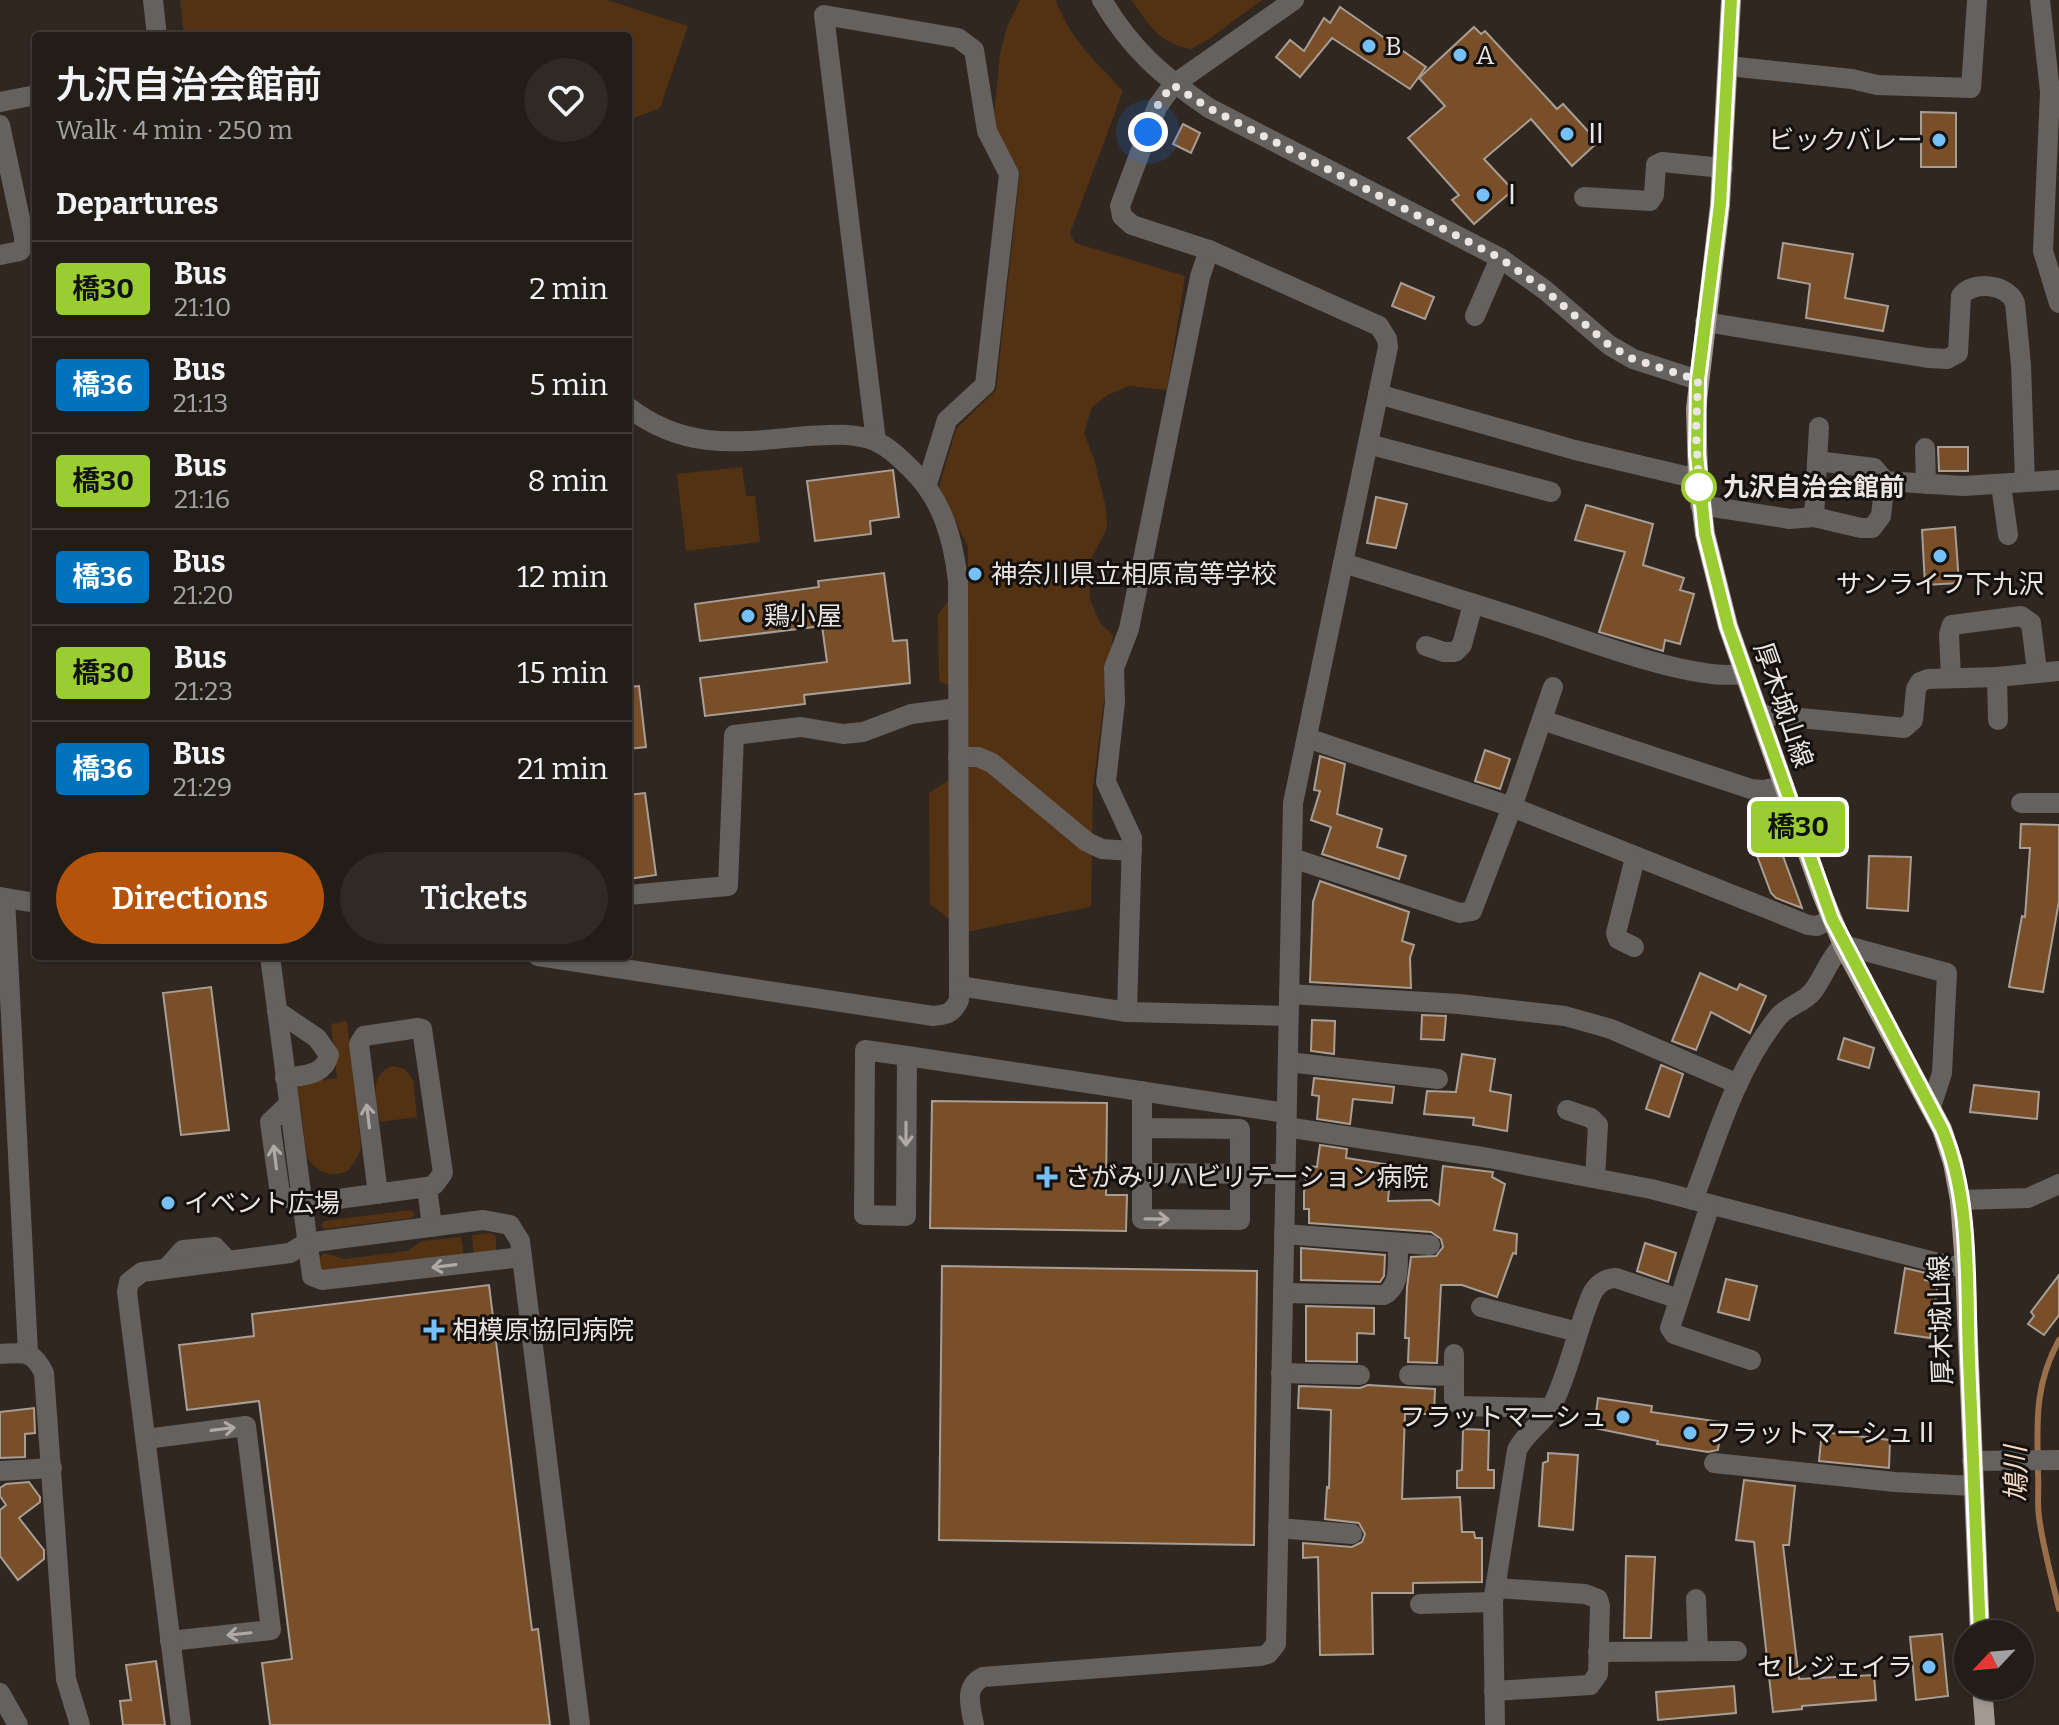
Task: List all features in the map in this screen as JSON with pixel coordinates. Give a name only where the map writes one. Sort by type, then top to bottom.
[{"type":"main road","name":"厚木城山線","points":[[1731,0],[1723,168],[1698,380],[1700,505],[1711,567],[1744,673],[1832,919],[1931,1107],[1950,1150],[1960,1200],[1965,1266],[1979,1620]]},
{"type":"main road","points":[[1983,1700],[1985,1725]]},
{"type":"street","points":[[153,0],[157,32]]},
{"type":"street","points":[[1102,0],[1130,42],[1173,85],[1209,108],[1500,258],[1545,290],[1609,345],[1657,369],[1698,380]]},
{"type":"street","points":[[974,1725],[969,1696],[973,1683],[983,1677],[1261,1656],[1268,1654],[1276,1644],[1293,803],[1388,347],[1379,326],[1209,250],[1132,225],[1122,216],[1120,206],[1157,107],[1173,85],[1294,0]]},
{"type":"street","points":[[2040,0],[2050,92],[2051,230],[2043,251],[2059,303]]},
{"type":"street","points":[[1728,66],[1852,79],[1877,85],[1971,88],[1977,1]]},
{"type":"street","points":[[876,441],[824,15],[958,38],[974,50],[987,131],[1009,174],[985,385],[947,420],[927,484]]},
{"type":"street","points":[[0,102],[32,96]]},
{"type":"street","points":[[0,125],[24,245],[20,251],[0,255]]},
{"type":"street","points":[[1584,197],[1650,201],[1654,195],[1656,165],[1662,162],[1723,168]]},
{"type":"street","points":[[1127,1012],[1132,838],[1106,782],[1115,702],[1114,668],[1133,614],[1200,277],[1209,250]]},
{"type":"street","points":[[1475,316],[1500,258]]},
{"type":"street","points":[[1705,322],[1887,353],[1947,359],[1958,353],[1963,292],[1973,287],[2006,290],[2011,294],[2016,319],[2025,482]]},
{"type":"street","points":[[1378,394],[1575,450],[1685,476],[1698,476]]},
{"type":"street","points":[[564,960],[933,1016],[949,1014],[955,1010],[959,1000],[958,581],[954,545],[941,509],[927,484],[876,441],[852,435],[727,443],[698,440],[669,433],[632,410]]},
{"type":"street","points":[[1814,517],[1819,427]]},
{"type":"street","points":[[1368,444],[1551,492]]},
{"type":"street","points":[[1925,448],[1926,484]]},
{"type":"street","points":[[1817,461],[1874,468],[1885,481],[1963,486],[2059,480]]},
{"type":"street","points":[[1700,505],[1790,519],[1814,517],[1848,526],[1872,528],[1881,516],[1885,481]]},
{"type":"street","points":[[2001,485],[2008,535]]},
{"type":"street","points":[[1343,563],[1648,660],[1716,675],[1732,677],[1744,673]]},
{"type":"street","points":[[1426,646],[1455,652],[1462,645],[1473,604]]},
{"type":"street","points":[[1951,678],[1949,634],[1952,625],[2021,616],[2031,623],[2037,671]]},
{"type":"street","points":[[1759,714],[1904,728],[1913,720],[1916,689],[1920,682],[2059,671]]},
{"type":"street","points":[[1997,677],[1998,720]]},
{"type":"street","points":[[1292,858],[1466,914],[1472,911],[1553,687]]},
{"type":"street","points":[[632,895],[728,886],[734,735],[801,727],[843,734],[863,732],[911,714],[958,708]]},
{"type":"street","points":[[1542,720],[1751,789],[1783,786]]},
{"type":"street","points":[[1307,738],[1512,807],[1808,925],[1817,926],[1832,919]]},
{"type":"street","points":[[958,757],[978,757],[992,763],[1087,842],[1102,849],[1132,851]]},
{"type":"street","points":[[2021,803],[2059,803]]},
{"type":"street","points":[[1634,947],[1618,939],[1616,933],[1635,858]]},
{"type":"street","points":[[28,1353],[2,898],[32,902]]},
{"type":"street","points":[[1751,1360],[1674,1334],[1670,1324],[1702,1202],[1738,1084],[1778,1017],[1811,994],[1834,953],[1843,945],[1947,973],[1942,1073],[1931,1107]]},
{"type":"street","points":[[271,960],[312,1276],[322,1280],[522,1257]]},
{"type":"street","points":[[959,986],[1127,1012],[1288,1016]]},
{"type":"street","points":[[1289,994],[1459,1004],[1565,1016],[1611,1029],[1738,1084]]},
{"type":"street","points":[[277,1011],[317,1038],[329,1055],[320,1071],[285,1078]]},
{"type":"street","points":[[301,1204],[378,1194],[427,1187],[441,1179],[443,1173],[425,1035],[418,1028],[364,1036],[359,1044],[378,1194]]},
{"type":"street","points":[[907,1056],[906,1216],[864,1215],[865,1050],[907,1056],[1142,1091],[1595,1178],[1702,1202],[1950,1266],[1965,1266]]},
{"type":"street","points":[[1288,1062],[1438,1079]]},
{"type":"street","points":[[1142,1091],[1142,1128],[1142,1219],[1240,1220],[1240,1129],[1142,1128]]},
{"type":"street","points":[[1567,1110],[1591,1118],[1598,1125],[1595,1178]]},
{"type":"street","points":[[1142,1173],[1285,1174]]},
{"type":"street","points":[[1960,1200],[2032,1198],[2059,1184]]},
{"type":"street","points":[[427,1187],[432,1227]]},
{"type":"street","points":[[181,1725],[127,1292],[129,1282],[142,1272],[290,1253],[306,1243],[483,1220],[510,1225],[520,1241],[580,1725]]},
{"type":"street","points":[[1284,1234],[1430,1245]]},
{"type":"street","points":[[1283,1293],[1384,1295],[1394,1287],[1396,1280],[1398,1243]]},
{"type":"street","points":[[1495,1725],[1495,1595],[1517,1450],[1526,1435],[1541,1423],[1551,1408],[1566,1374],[1594,1290],[1611,1278],[1679,1299]]},
{"type":"street","points":[[1481,1307],[1578,1332]]},
{"type":"street","points":[[0,1354],[28,1353],[38,1360],[44,1373],[66,1679],[80,1725]]},
{"type":"street","points":[[1454,1354],[1454,1399],[1460,1406],[1551,1408]]},
{"type":"street","points":[[1281,1373],[1360,1375]]},
{"type":"street","points":[[1409,1375],[1454,1376]]},
{"type":"street","points":[[146,1439],[246,1426],[271,1630],[170,1641]]},
{"type":"street","points":[[1972,1461],[2059,1460]]},
{"type":"street","points":[[1714,1463],[1895,1482],[1974,1486]]},
{"type":"street","points":[[0,1471],[52,1468]]},
{"type":"street","points":[[1278,1528],[1352,1534]]},
{"type":"street","points":[[1420,1604],[1495,1595],[1593,1595],[1598,1599],[1598,1674],[1590,1685],[1494,1691]]},
{"type":"street","points":[[1696,1599],[1698,1651]]},
{"type":"street","points":[[1598,1652],[1737,1651]]},
{"type":"street","points":[[0,1693],[10,1719]]},
{"type":"shaded area","points":[[180,0],[607,0],[688,26],[660,108],[632,118],[632,32],[184,32]]},
{"type":"shaded area","points":[[1020,0],[1056,0],[1076,38],[1123,91],[1070,233],[1075,243],[1185,276],[1167,390],[1129,386],[1108,395],[1092,407],[1084,433],[1106,508],[1107,528],[1089,563],[1090,600],[1101,624],[1113,635],[1093,786],[1091,907],[966,932],[930,904],[929,793],[966,769],[966,694],[939,681],[938,614],[968,576],[968,547],[939,487],[956,429],[996,390],[1020,172],[993,125],[1000,54],[1007,27]]},
{"type":"shaded area","points":[[1131,0],[1262,0],[1191,49],[1163,37]]},
{"type":"shaded area","points":[[742,467],[746,496],[755,496],[760,542],[686,551],[677,474]]},
{"type":"shaded area","points":[[347,1021],[361,1146],[348,1171],[330,1174],[320,1170],[307,1157],[297,1083],[337,1078],[331,1024]]},
{"type":"shaded area","points":[[393,1066],[405,1069],[413,1080],[417,1117],[380,1122],[377,1082],[385,1070]]},
{"type":"shaded area","points":[[410,1210],[415,1214],[412,1218],[325,1229],[321,1225],[324,1221]]},
{"type":"shaded area","points":[[491,1233],[496,1237],[496,1251],[474,1255],[472,1235]]},
{"type":"shaded area","points":[[461,1237],[464,1257],[321,1270],[319,1259],[324,1253],[344,1259],[407,1251],[422,1241]]},
{"type":"building","name":"B","points":[[1340,7],[1426,67],[1410,89],[1332,38],[1300,77],[1276,57],[1290,40],[1304,51],[1324,18],[1330,23]]},
{"type":"building","points":[[1474,27],[1481,34],[1485,31],[1557,109],[1563,104],[1598,142],[1572,166],[1531,119],[1484,159],[1513,190],[1474,224],[1452,200],[1459,195],[1408,138],[1445,106],[1419,78]]},
{"type":"building","name":"ビックバレー","points":[[1921,112],[1956,113],[1956,167],[1921,167]]},
{"type":"building","points":[[1183,124],[1200,133],[1191,153],[1173,144]]},
{"type":"building","points":[[1783,243],[1853,254],[1845,298],[1888,306],[1883,331],[1806,318],[1810,284],[1778,278]]},
{"type":"building","points":[[1401,283],[1434,297],[1425,319],[1392,306]]},
{"type":"building","points":[[1938,447],[1968,447],[1968,471],[1939,471]]},
{"type":"building","points":[[893,470],[899,517],[870,521],[871,534],[815,541],[807,481]]},
{"type":"building","points":[[1376,497],[1407,504],[1396,548],[1367,543]]},
{"type":"building","points":[[1586,505],[1653,524],[1643,565],[1684,578],[1680,590],[1694,594],[1680,644],[1665,640],[1663,651],[1599,632],[1625,552],[1575,540]]},
{"type":"building","name":"サンライフ下九沢","points":[[1955,527],[1959,583],[1925,585],[1922,530]]},
{"type":"building","points":[[884,573],[893,641],[907,640],[910,683],[804,695],[805,704],[705,716],[700,678],[827,662],[822,626],[700,641],[695,604],[819,587],[818,581]]},
{"type":"building","points":[[639,686],[646,747],[632,749],[632,687]]},
{"type":"building","points":[[1485,750],[1510,759],[1500,789],[1475,781]]},
{"type":"building","points":[[1320,756],[1345,764],[1337,814],[1382,829],[1377,847],[1406,856],[1399,879],[1322,854],[1331,827],[1311,820],[1320,791],[1314,790]]},
{"type":"building","points":[[645,793],[656,875],[632,878],[632,795]]},
{"type":"building","points":[[1768,815],[1802,908],[1771,893],[1756,853]]},
{"type":"building","points":[[2021,824],[2059,825],[2059,901],[2043,992],[2009,987],[2022,916],[2025,917],[2030,848],[2020,848]]},
{"type":"building","points":[[1869,856],[1911,857],[1908,911],[1867,908]]},
{"type":"building","points":[[1320,881],[1409,912],[1402,941],[1414,945],[1410,958],[1411,988],[1310,982],[1313,902]]},
{"type":"building","points":[[1700,973],[1737,990],[1740,984],[1766,996],[1750,1033],[1711,1012],[1696,1050],[1672,1041]]},
{"type":"building","points":[[211,987],[229,1130],[181,1135],[163,993]]},
{"type":"building","points":[[1422,1015],[1446,1016],[1444,1040],[1421,1039]]},
{"type":"building","points":[[1312,1020],[1335,1021],[1334,1054],[1311,1051]]},
{"type":"building","points":[[1844,1038],[1874,1048],[1869,1068],[1838,1059]]},
{"type":"building","points":[[1462,1054],[1495,1059],[1490,1091],[1511,1095],[1507,1131],[1473,1125],[1474,1118],[1424,1114],[1427,1091],[1456,1092]]},
{"type":"building","points":[[1661,1065],[1683,1074],[1669,1117],[1646,1109]]},
{"type":"building","points":[[1314,1078],[1394,1087],[1392,1103],[1353,1099],[1350,1124],[1317,1119],[1319,1096],[1312,1095]]},
{"type":"building","points":[[1974,1085],[2039,1092],[2037,1119],[1970,1112]]},
{"type":"building","points":[[932,1101],[1107,1103],[1106,1195],[1127,1195],[1126,1231],[930,1228]]},
{"type":"building","points":[[1320,1145],[1347,1149],[1346,1158],[1391,1165],[1388,1201],[1431,1200],[1439,1205],[1443,1166],[1493,1172],[1492,1177],[1505,1184],[1494,1230],[1517,1234],[1516,1254],[1513,1253],[1497,1297],[1462,1285],[1441,1285],[1437,1363],[1408,1362],[1409,1338],[1405,1338],[1411,1257],[1436,1256],[1443,1247],[1441,1239],[1431,1232],[1309,1223],[1309,1209],[1304,1209],[1304,1192],[1308,1166],[1317,1167]]},
{"type":"building","points":[[1645,1243],[1676,1253],[1668,1282],[1637,1271]]},
{"type":"building","points":[[1301,1248],[1385,1255],[1384,1276],[1380,1282],[1301,1280]]},
{"type":"building","points":[[942,1266],[1257,1271],[1254,1545],[939,1540]]},
{"type":"building","points":[[1905,1268],[1926,1273],[1925,1280],[1938,1283],[1930,1338],[1895,1333]]},
{"type":"building","points":[[2059,1275],[2059,1315],[2044,1335],[2028,1324],[2034,1316],[2031,1312]]},
{"type":"building","points":[[1726,1279],[1757,1286],[1749,1320],[1718,1312]]},
{"type":"building","points":[[489,1285],[532,1630],[538,1629],[550,1725],[270,1725],[262,1663],[292,1659],[259,1401],[187,1410],[179,1345],[254,1336],[252,1314]]},
{"type":"building","points":[[1306,1306],[1374,1308],[1374,1334],[1357,1333],[1357,1362],[1306,1361]]},
{"type":"building","points":[[1368,1385],[1435,1389],[1434,1414],[1405,1414],[1402,1499],[1460,1497],[1462,1532],[1474,1532],[1475,1538],[1482,1538],[1482,1582],[1413,1583],[1413,1593],[1372,1593],[1373,1654],[1320,1655],[1318,1557],[1303,1558],[1303,1543],[1352,1547],[1362,1542],[1365,1534],[1359,1523],[1325,1519],[1331,1410],[1298,1408],[1299,1386],[1360,1388]]},
{"type":"building","points":[[1598,1398],[1652,1406],[1651,1412],[1722,1422],[1718,1450],[1708,1452],[1657,1444],[1658,1441],[1594,1428]]},
{"type":"building","points":[[34,1408],[35,1433],[25,1434],[25,1457],[0,1458],[0,1412]]},
{"type":"building","points":[[1463,1429],[1489,1430],[1488,1470],[1494,1470],[1494,1488],[1457,1488],[1457,1471],[1462,1470]]},
{"type":"building","points":[[1822,1432],[1890,1440],[1889,1468],[1819,1461]]},
{"type":"building","points":[[1548,1453],[1578,1455],[1573,1530],[1539,1526],[1543,1463],[1548,1461]]},
{"type":"building","points":[[1744,1480],[1795,1486],[1789,1545],[1783,1545],[1799,1679],[1874,1675],[1876,1700],[1802,1706],[1802,1709],[1773,1712],[1754,1542],[1736,1540]]},
{"type":"building","points":[[29,1482],[40,1497],[40,1502],[19,1518],[44,1550],[44,1559],[18,1580],[0,1556],[0,1510],[6,1505],[0,1496],[0,1488],[6,1484]]},
{"type":"building","points":[[1626,1556],[1655,1557],[1651,1638],[1624,1638]]},
{"type":"building","name":"セレジェイラ","points":[[1942,1634],[1948,1696],[1916,1700],[1910,1637]]},
{"type":"building","points":[[156,1661],[165,1725],[123,1725],[120,1701],[131,1700],[126,1665]]},
{"type":"building","points":[[1734,1686],[1736,1713],[1658,1720],[1656,1692]]},
{"type":"waterway","name":"鳩川","points":[[2059,1340],[2041,1389],[2037,1437],[2039,1517],[2059,1609]]},
{"type":"bus line","name":"橋30","points":[[1731,0],[1720,205],[1696,409],[1700,505],[1711,567],[1728,626],[1822,894],[1843,945],[1942,1129],[1953,1163],[1960,1200],[1965,1266],[1979,1620]]},
{"type":"place","name":"B","points":[[1369,46]]},
{"type":"place","name":"A","points":[[1460,55]]},
{"type":"place","name":"Ⅱ","points":[[1567,134]]},
{"type":"place","name":"ビックバレー","points":[[1939,140]]},
{"type":"place","name":"Ⅰ","points":[[1483,195]]},
{"type":"place","name":"九沢自治会館前","points":[[1699,487]]},
{"type":"place","name":"サンライフ下九沢","points":[[1940,556]]},
{"type":"place","name":"神奈川県立相原高等学校","points":[[975,574]]},
{"type":"place","name":"鶏小屋","points":[[748,616]]},
{"type":"place","name":"さがみリハビリテーション病院","points":[[1047,1177]]},
{"type":"place","name":"イベント広場","points":[[168,1203]]},
{"type":"place","name":"相模原協同病院","points":[[434,1330]]},
{"type":"place","name":"フラットマーシュ","points":[[1623,1417]]},
{"type":"place","name":"フラットマーシュⅡ","points":[[1690,1433]]},
{"type":"place","name":"セレジェイラ","points":[[1929,1667]]},
{"type":"route","points":[[1148,132],[1159,102],[1173,85],[1209,108],[1500,258],[1545,290],[1609,345],[1633,359],[1698,380],[1696,432],[1699,487]]}]
